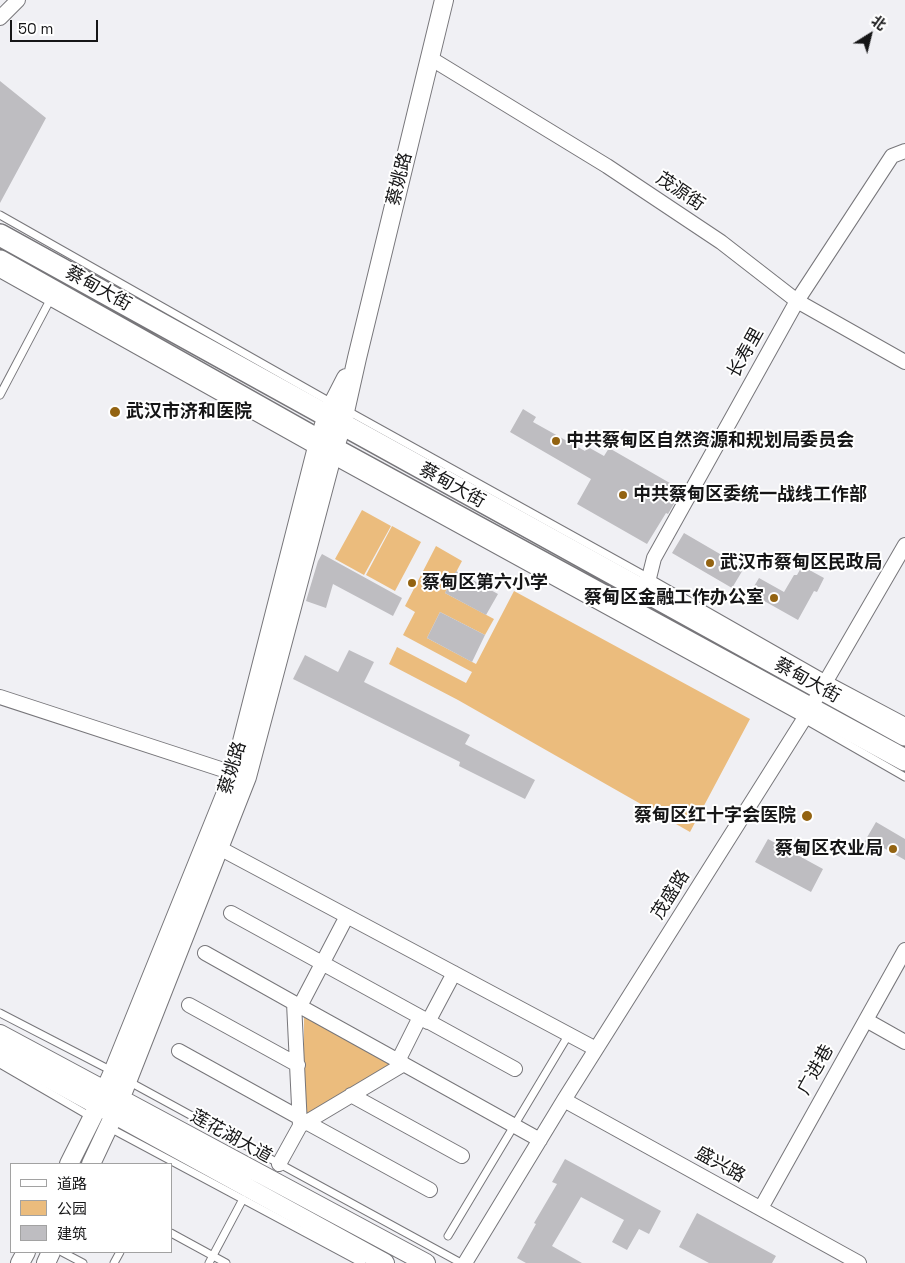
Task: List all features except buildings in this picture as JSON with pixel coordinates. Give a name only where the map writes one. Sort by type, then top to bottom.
[{"type":"main road","name":"蔡甸大街","points":[[0,235],[337,413],[824,684],[905,735]]},
{"type":"main road","name":"蔡甸大街","points":[[0,261],[325,450],[807,714],[905,760]]},
{"type":"street","points":[[0,18],[18,0]]},
{"type":"street","name":"蔡姚路","points":[[91,1163],[106,1109],[240,775],[325,450],[357,358],[444,0]]},
{"type":"street","name":"茂源街","points":[[430,58],[615,171],[721,242],[797,300],[905,362]]},
{"type":"street","name":"长寿里","points":[[646,584],[654,558],[797,300],[892,156],[905,151]]},
{"type":"street","name":"茂盛路","points":[[465,1263],[564,1100],[807,714],[905,545]]},
{"type":"street","points":[[0,697],[240,775]]},
{"type":"street","points":[[213,844],[596,1049]]},
{"type":"street","points":[[231,913],[515,1069]]},
{"type":"street","points":[[302,1122],[298,1065],[297,1005],[322,963],[346,916]]},
{"type":"street","name":"广进巷","points":[[761,1208],[905,950]]},
{"type":"street","points":[[205,953],[540,1140]]},
{"type":"street","points":[[279,1164],[302,1122],[351,1095],[401,1062],[424,1019],[454,973]]},
{"type":"street","points":[[189,1005],[298,1065]]},
{"type":"street","points":[[866,1020],[905,1042]]},
{"type":"street","name":"莲花湖大道","points":[[0,1034],[106,1109],[426,1263]]},
{"type":"street","name":"莲花湖大道","points":[[0,1052],[386,1263]]},
{"type":"street","points":[[179,1052],[302,1122],[430,1190]]},
{"type":"street","points":[[351,1095],[462,1156]]},
{"type":"street","name":"盛兴路","points":[[564,1100],[859,1263]]},
{"type":"street","name":"蔡姚路","points":[[70,1163],[106,1109]]},
{"type":"lane","points":[[0,215],[337,413]]},
{"type":"lane","points":[[0,274],[325,450]]},
{"type":"lane","points":[[0,395],[50,302]]},
{"type":"lane","points":[[824,684],[905,721]]},
{"type":"lane","points":[[807,714],[905,777]]},
{"type":"lane","name":"莲花湖大道","points":[[0,1013],[120,1076],[461,1263]]},
{"type":"lane","points":[[448,1236],[569,1034]]},
{"type":"lane","name":"莲花湖大道","points":[[0,1064],[106,1109],[243,1199],[362,1263]]},
{"type":"lane","points":[[209,1263],[243,1199]]},
{"type":"lane","points":[[172,1234],[226,1263]]},
{"type":"lane","points":[[64,1253],[83,1263]]},
{"type":"green space","points":[[362,510],[391,526],[364,575],[335,559]]},
{"type":"green space","points":[[392,526],[421,542],[395,591],[366,575]]},
{"type":"green space","points":[[436,546],[462,561],[445,593],[494,619],[485,635],[440,612],[427,638],[476,664],[514,591],[750,719],[690,832],[458,700],[389,664],[397,647],[466,683],[472,672],[403,635],[415,612],[405,606]]},
{"type":"green space","points":[[304,1014],[392,1063],[304,1118]]},
{"type":"place","name":"武汉市济和医院","points":[[115,412]]},
{"type":"place","name":"中共蔡甸区自然资源和规划局委员会","points":[[556,441]]},
{"type":"place","name":"中共蔡甸区委统一战线工作部","points":[[623,495]]},
{"type":"place","name":"武汉市蔡甸区民政局","points":[[710,563]]},
{"type":"place","name":"蔡甸区第六小学","points":[[412,583]]},
{"type":"place","name":"蔡甸区金融工作办公室","points":[[774,598]]},
{"type":"place","name":"蔡甸区红十字会医院","points":[[807,816]]},
{"type":"place","name":"蔡甸区农业局","points":[[893,849]]}]
